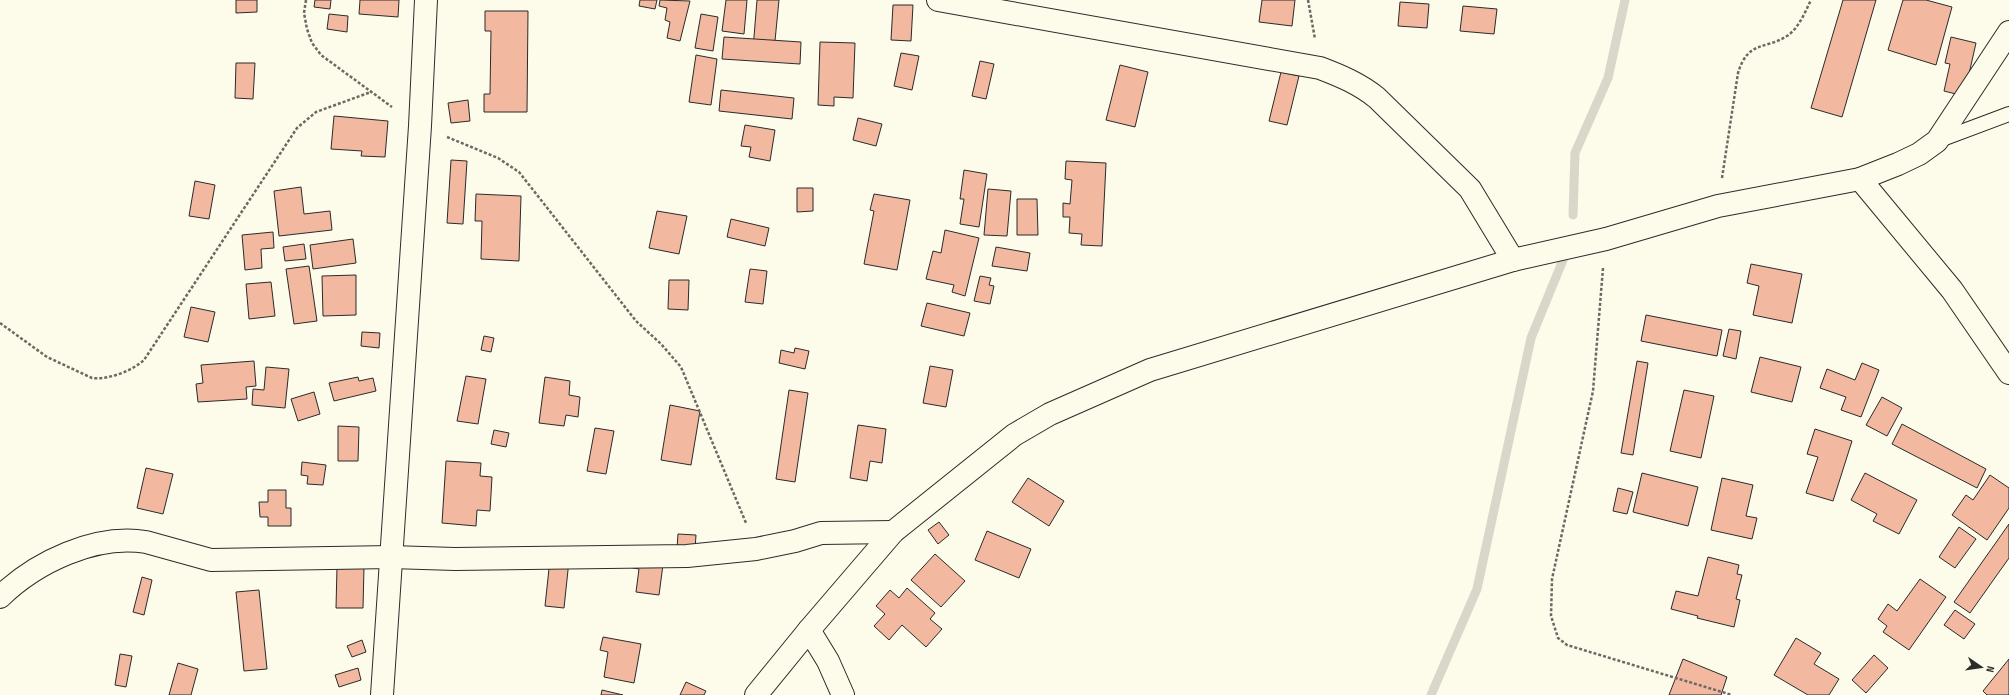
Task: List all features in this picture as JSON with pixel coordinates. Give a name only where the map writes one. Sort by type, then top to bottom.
[{"type":"street","points":[[382,695],[420,126],[426,0]]},
{"type":"street","points":[[938,0],[1320,68],[1364,87],[1470,189],[1513,260]]},
{"type":"street","points":[[756,695],[809,630],[893,532],[1014,436],[1050,414],[1150,370],[1513,260],[1606,239],[1718,206],[1860,179],[1898,164],[1919,154],[1937,141],[2009,32]]},
{"type":"street","points":[[1860,179],[1952,290],[2009,373]]},
{"type":"street","points":[[0,597],[8,589],[52,560],[75,550],[110,542],[146,542],[211,560],[391,557],[455,559],[687,556],[756,549],[795,541],[821,533],[893,532]]},
{"type":"street","points":[[809,630],[828,661],[843,695]]},
{"type":"lane","points":[[1937,141],[2009,114]]},
{"type":"path","points":[[306,0],[304,13],[307,29],[312,43],[321,55],[370,92],[420,126],[498,158],[519,172],[636,321],[661,344],[680,367],[756,549]]},
{"type":"path","points":[[1308,0],[1320,68]]},
{"type":"path","points":[[1718,206],[1740,65],[1744,58],[1756,48],[1787,36],[1797,27],[1811,0]]},
{"type":"path","points":[[0,323],[47,357],[92,378],[100,379],[134,367],[144,360],[298,128],[316,112],[370,92]]},
{"type":"path","points":[[1606,239],[1595,360],[1595,378],[1552,579],[1551,616],[1558,638],[1567,645],[1732,695]]},
{"type":"building","points":[[236,0],[257,0],[257,12],[236,13]]},
{"type":"building","points":[[315,0],[331,0],[330,9],[314,7]]},
{"type":"building","points":[[360,0],[399,0],[398,17],[359,14]]},
{"type":"building","points":[[640,0],[657,0],[655,9],[639,6]]},
{"type":"building","points":[[660,0],[690,1],[680,41],[667,38],[670,22],[665,20],[667,8],[659,6]]},
{"type":"building","points":[[726,0],[747,0],[744,34],[722,31]]},
{"type":"building","points":[[757,0],[779,0],[774,51],[753,49]]},
{"type":"building","points":[[1262,0],[1295,0],[1292,26],[1259,22]]},
{"type":"building","points":[[1843,0],[1876,0],[1842,117],[1811,108]]},
{"type":"building","points":[[1903,0],[1926,0],[1952,7],[1936,65],[1888,50]]},
{"type":"building","points":[[1400,2],[1429,4],[1427,28],[1398,26]]},
{"type":"building","points":[[893,5],[913,5],[911,41],[891,40]]},
{"type":"building","points":[[1463,6],[1497,9],[1494,34],[1460,31]]},
{"type":"building","points":[[485,11],[528,11],[527,112],[484,112],[484,94],[490,94],[491,31],[485,31]]},
{"type":"building","points":[[329,14],[348,16],[347,32],[327,29]]},
{"type":"building","points":[[701,14],[718,17],[713,51],[695,48]]},
{"type":"building","points":[[724,37],[801,42],[800,64],[722,59]]},
{"type":"building","points":[[1951,37],[1976,43],[1964,96],[1944,91],[1950,64],[1945,63]]},
{"type":"building","points":[[820,42],[855,43],[853,98],[834,97],[834,106],[818,105]]},
{"type":"building","points":[[901,53],[919,56],[912,90],[894,86]]},
{"type":"building","points":[[696,55],[717,59],[711,105],[689,102]]},
{"type":"building","points":[[980,61],[994,64],[986,99],[972,96]]},
{"type":"building","points":[[236,63],[255,63],[253,99],[235,98]]},
{"type":"building","points":[[1120,65],[1148,72],[1135,127],[1106,120]]},
{"type":"building","points":[[1281,72],[1299,76],[1287,125],[1269,121]]},
{"type":"building","points":[[721,90],[794,98],[792,119],[719,111]]},
{"type":"building","points":[[468,100],[470,121],[451,123],[448,103]]},
{"type":"building","points":[[334,116],[388,121],[385,157],[361,156],[362,151],[331,149]]},
{"type":"building","points":[[858,118],[882,124],[876,146],[853,140]]},
{"type":"building","points":[[745,125],[775,130],[770,161],[749,157],[751,147],[741,146]]},
{"type":"building","points":[[451,160],[467,161],[463,224],[447,223]]},
{"type":"building","points":[[1066,161],[1106,163],[1102,246],[1081,245],[1082,234],[1069,233],[1070,217],[1063,217],[1063,203],[1070,204],[1072,180],[1065,179]]},
{"type":"building","points":[[964,170],[987,174],[979,227],[960,224],[964,199],[960,199]]},
{"type":"building","points":[[195,181],[215,185],[209,219],[189,216]]},
{"type":"building","points":[[301,187],[304,214],[330,211],[332,230],[279,236],[274,191]]},
{"type":"building","points":[[797,188],[813,188],[813,211],[797,212]]},
{"type":"building","points":[[988,189],[1011,191],[1007,236],[984,235]]},
{"type":"building","points":[[476,194],[521,196],[519,261],[481,259],[482,221],[475,221]]},
{"type":"building","points":[[874,194],[910,200],[897,270],[864,264],[874,211],[870,210]]},
{"type":"building","points":[[1017,199],[1037,199],[1038,235],[1017,235]]},
{"type":"building","points":[[657,211],[687,216],[679,254],[649,248]]},
{"type":"building","points":[[731,219],[769,228],[765,246],[727,237]]},
{"type":"building","points":[[945,230],[979,238],[965,296],[952,292],[954,285],[926,279],[933,251],[941,253]]},
{"type":"building","points":[[273,232],[274,248],[261,249],[262,268],[245,270],[242,235]]},
{"type":"building","points":[[353,239],[356,263],[313,269],[310,245]]},
{"type":"building","points":[[304,244],[306,259],[285,261],[283,247]]},
{"type":"building","points":[[996,247],[1030,253],[1027,271],[992,266]]},
{"type":"building","points":[[1751,264],[1802,274],[1792,323],[1753,315],[1759,286],[1747,283]]},
{"type":"building","points":[[309,266],[317,321],[294,324],[286,269]]},
{"type":"building","points":[[750,269],[767,271],[763,304],[745,302]]},
{"type":"building","points":[[356,275],[356,315],[323,316],[322,276]]},
{"type":"building","points":[[980,276],[991,278],[989,285],[994,286],[990,304],[974,301]]},
{"type":"building","points":[[669,280],[689,280],[688,310],[668,309]]},
{"type":"building","points":[[271,282],[275,316],[249,319],[246,284]]},
{"type":"building","points":[[927,303],[970,313],[964,336],[921,326]]},
{"type":"building","points":[[191,307],[215,312],[208,342],[184,337]]},
{"type":"building","points":[[1646,315],[1722,330],[1717,356],[1641,341]]},
{"type":"building","points":[[1729,329],[1741,331],[1736,359],[1723,356]]},
{"type":"building","points":[[362,332],[380,333],[379,348],[361,346]]},
{"type":"building","points":[[484,336],[494,338],[491,352],[481,350]]},
{"type":"building","points":[[795,348],[809,351],[805,369],[779,363],[781,350],[794,353]]},
{"type":"building","points":[[1760,357],[1801,367],[1792,402],[1751,392]]},
{"type":"building","points":[[254,361],[256,386],[246,387],[247,399],[198,402],[196,384],[203,383],[201,365]]},
{"type":"building","points":[[1637,361],[1648,363],[1633,455],[1621,453]]},
{"type":"building","points":[[1862,363],[1879,370],[1861,417],[1841,410],[1846,397],[1820,388],[1827,369],[1855,380]]},
{"type":"building","points":[[930,366],[953,370],[946,407],[923,403]]},
{"type":"building","points":[[266,367],[289,369],[285,408],[252,405],[253,389],[264,390]]},
{"type":"building","points":[[466,376],[486,379],[478,424],[457,421]]},
{"type":"building","points":[[358,377],[359,381],[373,378],[376,391],[334,401],[329,383]]},
{"type":"building","points":[[545,377],[570,381],[569,395],[580,397],[578,417],[566,415],[564,426],[539,423]]},
{"type":"building","points":[[789,390],[808,393],[795,482],[776,479]]},
{"type":"building","points":[[1684,390],[1714,396],[1701,458],[1670,451]]},
{"type":"building","points":[[314,392],[320,414],[298,421],[291,399]]},
{"type":"building","points":[[1882,397],[1902,408],[1887,436],[1866,425]]},
{"type":"building","points":[[670,405],[700,411],[691,465],[661,460]]},
{"type":"building","points":[[1902,424],[1986,469],[1977,488],[1892,444]]},
{"type":"building","points":[[858,425],[886,429],[882,463],[870,461],[867,481],[850,478]]},
{"type":"building","points":[[338,426],[359,427],[358,461],[338,461]]},
{"type":"building","points":[[595,428],[614,431],[606,474],[587,471]]},
{"type":"building","points":[[1815,429],[1852,441],[1833,501],[1806,493],[1818,457],[1807,454]]},
{"type":"building","points":[[494,430],[509,433],[506,447],[491,444]]},
{"type":"building","points":[[446,461],[481,463],[480,476],[492,477],[490,511],[477,510],[476,526],[442,523]]},
{"type":"building","points":[[302,462],[326,465],[323,485],[307,484],[308,476],[301,475]]},
{"type":"building","points":[[146,468],[173,474],[163,514],[137,508]]},
{"type":"building","points":[[1642,473],[1698,487],[1688,526],[1633,512]]},
{"type":"building","points":[[1865,473],[1917,500],[1899,534],[1873,521],[1877,514],[1851,500]]},
{"type":"building","points":[[1990,475],[2009,488],[2009,508],[1987,540],[1952,515],[1966,495],[1973,500]]},
{"type":"building","points":[[1028,478],[1064,501],[1049,526],[1012,502]]},
{"type":"building","points":[[1722,478],[1753,485],[1746,516],[1757,518],[1752,539],[1711,530]]},
{"type":"building","points":[[1618,488],[1633,492],[1627,514],[1613,511]]},
{"type":"building","points":[[268,490],[286,490],[286,508],[291,508],[291,526],[268,526],[268,517],[260,517],[259,502],[268,502]]},
{"type":"building","points":[[939,522],[949,535],[938,544],[928,530]]},
{"type":"building","points":[[2009,524],[2009,558],[1970,613],[1954,602]]},
{"type":"building","points":[[1959,527],[1976,539],[1955,568],[1939,557]]},
{"type":"building","points":[[987,531],[1031,549],[1019,578],[975,560]]},
{"type":"building","points":[[678,534],[696,535],[694,564],[676,563]]},
{"type":"building","points":[[551,550],[570,551],[564,608],[545,606]]},
{"type":"building","points":[[935,554],[965,581],[941,607],[911,580]]},
{"type":"building","points":[[664,557],[659,595],[636,592],[639,569],[628,567]]},
{"type":"building","points":[[1708,557],[1739,565],[1737,574],[1742,575],[1736,599],[1740,600],[1734,627],[1697,618],[1698,616],[1671,609],[1676,591],[1698,596]]},
{"type":"building","points":[[337,567],[364,567],[363,608],[336,608]]},
{"type":"building","points":[[142,577],[152,580],[144,615],[133,612]]},
{"type":"building","points":[[1920,579],[1946,597],[1909,650],[1883,632],[1887,626],[1878,619],[1888,604],[1897,611]]},
{"type":"building","points":[[907,588],[935,613],[930,619],[942,629],[926,647],[902,625],[889,640],[874,626],[885,614],[876,606],[890,590],[899,598]]},
{"type":"building","points":[[259,590],[267,669],[244,671],[236,592]]},
{"type":"building","points":[[1955,610],[1975,624],[1964,639],[1944,625]]},
{"type":"building","points":[[603,637],[641,644],[634,683],[604,677],[608,652],[600,650]]},
{"type":"building","points":[[1796,638],[1821,653],[1814,664],[1839,679],[1829,695],[1808,695],[1774,675]]},
{"type":"building","points":[[362,640],[366,652],[352,657],[347,646]]},
{"type":"building","points":[[120,654],[132,656],[126,687],[115,685]]},
{"type":"building","points":[[1874,655],[1888,668],[1866,693],[1852,680]]},
{"type":"building","points":[[1683,659],[1727,677],[1721,695],[1669,695]]},
{"type":"building","points":[[2009,659],[2009,695],[1987,695],[1983,691]]},
{"type":"building","points":[[178,663],[198,669],[191,695],[169,695]]},
{"type":"building","points":[[358,668],[361,680],[339,687],[335,675]]},
{"type":"building","points":[[686,682],[706,691],[704,695],[680,695]]},
{"type":"building","points":[[602,690],[623,695],[601,695]]},
{"type":"waterway","points":[[1573,215],[1575,153],[1608,78],[1625,0]]},
{"type":"waterway","points":[[1431,695],[1477,589],[1531,338],[1563,260]]}]
